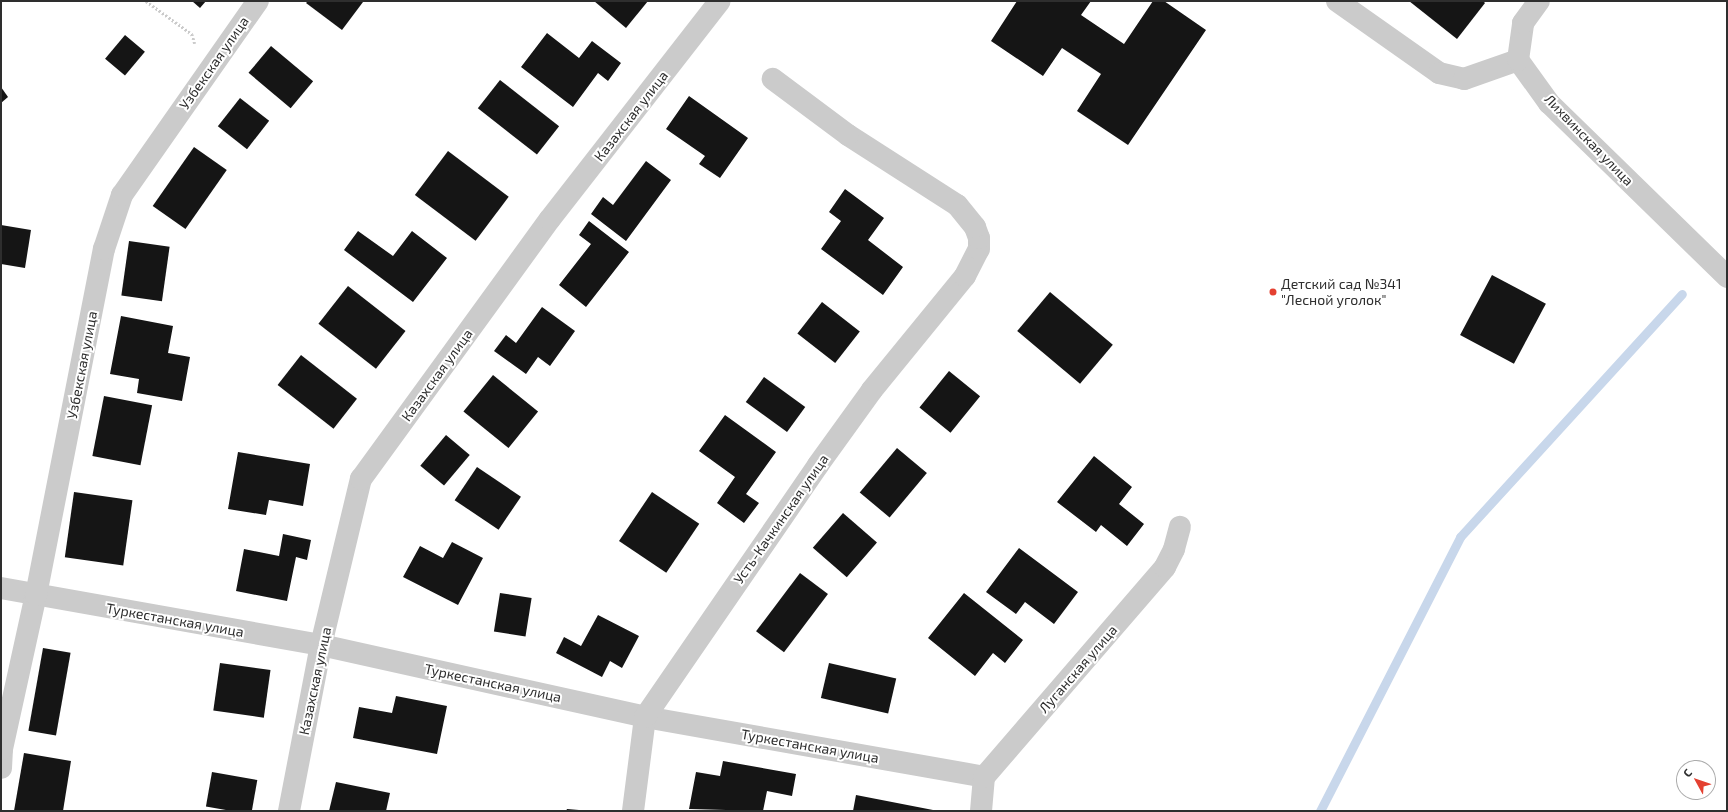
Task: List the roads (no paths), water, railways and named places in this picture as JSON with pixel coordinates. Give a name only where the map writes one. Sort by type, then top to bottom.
[{"type":"street","name":"Узбекская улица","points":[[1,768],[2,749],[36,596],[104,249],[119,202],[258,1]]},
{"type":"street","name":"Казахская улица","points":[[289,811],[321,645],[361,479],[550,219],[720,1]]},
{"type":"street","points":[[1337,1],[1439,73],[1464,79],[1518,60],[1523,23],[1539,1]]},
{"type":"street","name":"Лихвинская улица","points":[[1518,60],[1550,104],[1727,278]]},
{"type":"street","name":"Усть-Качкинская улица","points":[[633,811],[645,717],[818,465],[877,384],[965,276],[979,249],[979,238],[975,227],[957,205],[848,135],[773,79]]},
{"type":"street","name":"Луганская улица","points":[[984,777],[1165,567],[1174,549],[1180,527]]},
{"type":"street","name":"Туркестанская улица","points":[[1,588],[36,596],[321,645],[645,717],[984,777]]},
{"type":"street","points":[[981,811],[984,777]]},
{"type":"waterway","points":[[1320,811],[1460,537],[1682,294]]},
{"type":"place","name":"Детский сад №341 \"Лесной уголок\"","points":[[1273,292]]}]
